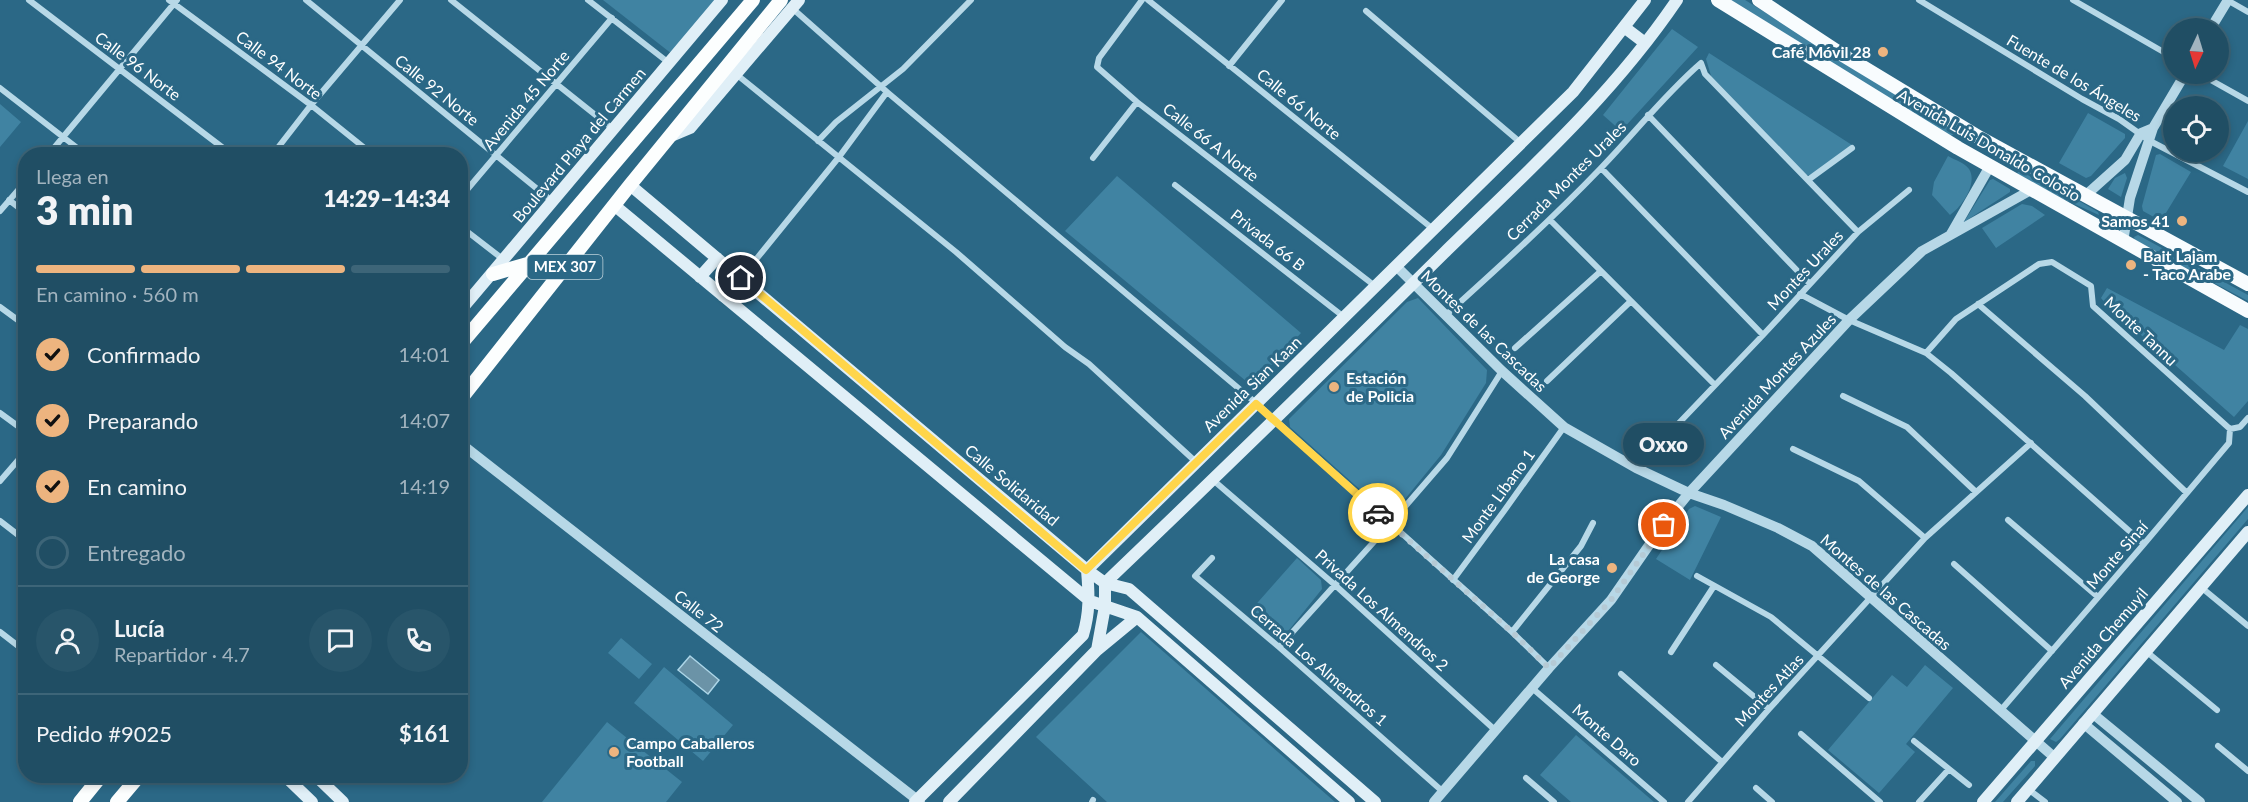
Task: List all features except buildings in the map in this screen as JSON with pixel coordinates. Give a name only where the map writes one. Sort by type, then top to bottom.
[{"type":"highway","points":[[655,117],[660,99],[743,0]]},
{"type":"highway","name":"MEX 307","points":[[468,336],[753,0]]},
{"type":"highway","name":"MEX 307","points":[[468,390],[630,185],[790,3]]},
{"type":"highway","points":[[493,274],[531,263]]},
{"type":"highway","points":[[80,802],[95,783]]},
{"type":"highway","points":[[117,802],[133,783]]},
{"type":"main road","name":"Boulevard Playa del Carmen","points":[[468,302],[505,261],[552,201],[722,0]]},
{"type":"main road","name":"Avenida Sian Kaan","points":[[1086,570],[1573,92],[1645,0]]},
{"type":"main road","points":[[1097,650],[1105,606],[1106,583],[1593,107],[1677,0]]},
{"type":"main road","name":"Avenida Luis Donaldo Colosio","points":[[1718,0],[1958,148],[2248,311]]},
{"type":"main road","name":"Avenida Luis Donaldo Colosio","points":[[1759,0],[1838,52],[1968,130],[2248,284]]},
{"type":"main road","points":[[671,136],[690,128],[790,3]]},
{"type":"main road","points":[[1624,27],[1645,43]]},
{"type":"main road","points":[[1958,148],[1968,130]]},
{"type":"main road","points":[[1990,166],[2020,160]]},
{"type":"main road","name":"Calle Solidaridad","points":[[630,185],[1086,570],[1106,583],[1129,589],[1375,802]]},
{"type":"main road","points":[[614,205],[1090,601],[1137,617],[1349,802]]},
{"type":"main road","points":[[700,277],[717,258]]},
{"type":"main road","points":[[723,296],[741,278]]},
{"type":"main road","name":"Avenida Chemuyil","points":[[1983,802],[2248,495]]},
{"type":"main road","points":[[2017,802],[2248,532]]},
{"type":"main road","points":[[918,801],[1083,635],[1089,618],[1090,601],[1086,570]]},
{"type":"main road","points":[[949,802],[1097,650],[1137,617]]},
{"type":"main road","points":[[292,783],[312,802]]},
{"type":"main road","points":[[323,783],[343,802]]},
{"type":"street","name":"Calle 96 Norte","points":[[29,0],[222,147]]},
{"type":"street","name":"Calle 92 Norte","points":[[306,0],[552,201]]},
{"type":"street","points":[[278,147],[400,0]]},
{"type":"street","points":[[451,0],[614,129]]},
{"type":"street","points":[[588,0],[669,63]]},
{"type":"street","points":[[818,141],[836,122],[884,89],[971,0]]},
{"type":"street","name":"Calle 66 A Norte","points":[[1142,0],[1096,63],[1096,67],[1137,102],[1375,286]]},
{"type":"street","name":"Calle 66 Norte","points":[[1148,0],[1433,229]]},
{"type":"street","points":[[1229,66],[1282,0]]},
{"type":"street","name":"Fuente de los Ángeles","points":[[1919,0],[2146,137],[2248,192]]},
{"type":"street","points":[[2073,0],[2163,52]]},
{"type":"street","points":[[2217,18],[2227,0],[2248,12]]},
{"type":"street","points":[[56,147],[173,1]]},
{"type":"street","name":"Calle 94 Norte","points":[[173,1],[363,147]]},
{"type":"street","points":[[790,3],[884,89],[1275,420],[1512,632],[1549,668]]},
{"type":"street","points":[[1366,10],[1521,143]]},
{"type":"street","name":"Avenida 45 Norte","points":[[468,189],[612,18]]},
{"type":"street","name":"Cerrada Montes Urales","points":[[1447,314],[1550,220],[1601,168],[1648,115],[1701,63]]},
{"type":"street","name":"Montes Urales","points":[[1635,468],[1858,232],[1705,74],[1701,63]]},
{"type":"street","points":[[736,73],[956,252],[1065,347],[1089,364],[1196,462]]},
{"type":"street","points":[[2086,195],[2125,160],[2146,137],[2179,84]]},
{"type":"street","points":[[2218,84],[2248,101]]},
{"type":"street","points":[[0,88],[75,147]]},
{"type":"street","points":[[741,278],[839,157],[884,89]]},
{"type":"street","points":[[1093,158],[1137,102]]},
{"type":"street","points":[[1648,115],[1810,284]]},
{"type":"street","points":[[2123,242],[2130,198],[2146,137]]},
{"type":"street","points":[[1808,180],[1852,147]]},
{"type":"street","points":[[1950,235],[1990,166]]},
{"type":"street","points":[[1601,168],[1763,335]]},
{"type":"street","name":"Privada 66 B","points":[[1175,186],[1344,316]]},
{"type":"street","name":"Avenida Montes Azules","points":[[1434,802],[1442,790],[1611,600],[1689,494],[1850,320],[1922,251],[2031,189]]},
{"type":"street","points":[[0,211],[18,190]]},
{"type":"street","points":[[1858,232],[1909,190]]},
{"type":"street","points":[[9,200],[18,207]]},
{"type":"street","points":[[1550,220],[1715,385]]},
{"type":"street","points":[[468,232],[505,261]]},
{"type":"street","name":"Monte Tannu","points":[[1926,353],[1956,319],[2039,264],[2052,262],[2091,286],[2093,306],[2230,429]]},
{"type":"street","name":"Montes de las Cascadas","points":[[1396,266],[1502,371],[1564,427],[1635,468],[1689,494],[1724,505],[1767,523],[1812,546],[2054,757]]},
{"type":"street","points":[[1515,348],[1601,271]]},
{"type":"street","points":[[1800,294],[1850,320],[1926,353],[2144,544]]},
{"type":"street","points":[[1547,381],[1631,301]]},
{"type":"street","points":[[1978,304],[2085,396],[2187,493]]},
{"type":"street","points":[[0,307],[18,320]]},
{"type":"street","points":[[1279,647],[1447,458],[1502,371]]},
{"type":"street","points":[[1843,396],[1906,427],[1976,492]]},
{"type":"street","points":[[0,412],[18,426]]},
{"type":"street","points":[[2230,429],[2240,427],[2248,418]]},
{"type":"street","name":"Monte Líbano 1","points":[[1453,580],[1564,427]]},
{"type":"street","name":"Monte Sinaí","points":[[2001,710],[2229,443],[2230,429]]},
{"type":"street","points":[[1871,597],[1925,538],[2031,443]]},
{"type":"street","name":"Calle 72","points":[[468,449],[918,801]]},
{"type":"street","points":[[1793,449],[1860,481],[1925,538]]},
{"type":"street","points":[[0,481],[18,460]]},
{"type":"street","name":"Privada Los Almendros 2","points":[[1213,480],[1335,585],[1495,730]]},
{"type":"street","points":[[2008,520],[2098,597]]},
{"type":"street","points":[[0,521],[18,535]]},
{"type":"street","points":[[1512,632],[1581,546],[1593,524]]},
{"type":"street","name":"Cerrada Los Almendros 1","points":[[1212,558],[1195,576],[1442,790]]},
{"type":"street","points":[[1954,564],[2052,651]]},
{"type":"street","points":[[1697,576],[1771,617],[1869,698]]},
{"type":"street","points":[[1671,652],[1714,586]]},
{"type":"street","points":[[2202,588],[2248,626]]},
{"type":"street","name":"Montes Atlas","points":[[1688,802],[1871,597]]},
{"type":"street","points":[[0,632],[18,646]]},
{"type":"street","points":[[2147,652],[2217,710]]},
{"type":"street","points":[[1716,665],[1769,709]]},
{"type":"street","points":[[1621,674],[1722,762]]},
{"type":"street","name":"Monte Daro","points":[[1532,688],[1664,802]]},
{"type":"street","points":[[2092,713],[2200,802]]},
{"type":"street","points":[[2083,723],[2177,802]]},
{"type":"street","points":[[1801,734],[1880,802]]},
{"type":"street","points":[[1914,741],[1969,785]]},
{"type":"street","points":[[2218,746],[2248,771]]},
{"type":"street","points":[[1919,802],[1949,769]]},
{"type":"street","points":[[1526,777],[1554,802]]},
{"type":"street","points":[[1756,788],[1772,802]]},
{"type":"street","points":[[2028,789],[2045,802]]},
{"type":"shaded area","points":[[603,0],[718,0],[672,54]]},
{"type":"shaded area","points":[[1731,0],[1745,0],[1954,129],[1955,134],[1950,136]]},
{"type":"shaded area","points":[[1672,29],[1698,47],[1621,131],[1603,115]]},
{"type":"shaded area","points":[[1709,53],[1852,145],[1812,176],[1806,175],[1712,79],[1706,59]]},
{"type":"shaded area","points":[[0,104],[21,122],[0,147]]},
{"type":"shaded area","points":[[2088,113],[2125,134],[2125,138],[2091,176],[2086,178],[2059,163]]},
{"type":"shaded area","points":[[2248,121],[2248,179],[2223,166],[2225,162],[2229,162],[2229,155]]},
{"type":"shaded area","points":[[2156,155],[2163,156],[2163,162],[2174,162],[2191,172],[2161,221],[2143,211],[2142,206]]},
{"type":"shaded area","points":[[1948,156],[1969,169],[1972,181],[1964,201],[1950,215],[1932,195],[1934,182]]},
{"type":"shaded area","points":[[2019,170],[2045,185],[2053,186],[2098,212],[2099,215],[2017,174]]},
{"type":"shaded area","points":[[2125,173],[2127,178],[2121,197],[2108,189],[2115,178]]},
{"type":"shaded area","points":[[1117,176],[1301,333],[1252,386],[1065,231]]},
{"type":"shaded area","points":[[1993,179],[2010,189],[2010,192],[1964,222],[1990,180]]},
{"type":"shaded area","points":[[2022,204],[2032,206],[2045,215],[1996,248],[1982,228]]},
{"type":"shaded area","points":[[2138,235],[2248,295],[2248,301],[2135,241],[2134,237]]},
{"type":"shaded area","points":[[2107,288],[2224,350],[2240,325],[2248,329],[2248,401],[2234,417],[2107,305],[2101,298]]},
{"type":"shaded area","points":[[1418,298],[1487,370],[1486,383],[1441,455],[1396,510],[1383,510],[1290,427],[1289,419],[1407,302]]},
{"type":"shaded area","points":[[1695,506],[1721,517],[1690,580],[1656,559],[1689,509]]},
{"type":"shaded area","points":[[2248,507],[2248,519],[2060,739],[2056,742],[2050,739]]},
{"type":"shaded area","points":[[1297,558],[1321,580],[1322,589],[1289,630],[1279,633],[1251,610]]},
{"type":"shaded area","points":[[1141,632],[1335,802],[1107,802],[1036,737]]},
{"type":"shaded area","points":[[621,638],[652,664],[639,679],[608,653]]},
{"type":"shaded area","points":[[690,656],[719,680],[708,694],[678,670]]},
{"type":"shaded area","points":[[1925,665],[1953,688],[1906,744],[1915,752],[1879,793],[1828,750],[1892,675],[1907,687]]},
{"type":"shaded area","points":[[664,667],[733,725],[703,761],[634,703]]},
{"type":"shaded area","name":"Campo Caballeros Football","points":[[607,722],[682,782],[666,802],[542,802]]},
{"type":"shaded area","points":[[1576,735],[1654,802],[1571,802],[1540,775]]},
{"type":"shaded area","points":[[2031,761],[2035,761],[2035,766],[2003,802],[1995,802]]},
{"type":"way so far","points":[[1378,513],[1512,632],[1549,668],[1611,600],[1664,525]]},
{"type":"place","name":"Café Móvil 28","points":[[1883,52]]},
{"type":"place","name":"Samos 41","points":[[2182,221]]},
{"type":"place","name":"Bait Lajam - Taco Arabe","points":[[2131,265]]},
{"type":"place","name":"Estación de Policia","points":[[1334,387]]},
{"type":"place","name":"Oxxo","points":[[1664,525]]},
{"type":"place","name":"La casa de George","points":[[1612,568]]},
{"type":"place","name":"Campo Caballeros Football","points":[[614,752]]},
{"type":"route","points":[[741,278],[1086,570],[1256,404],[1378,513]]}]
